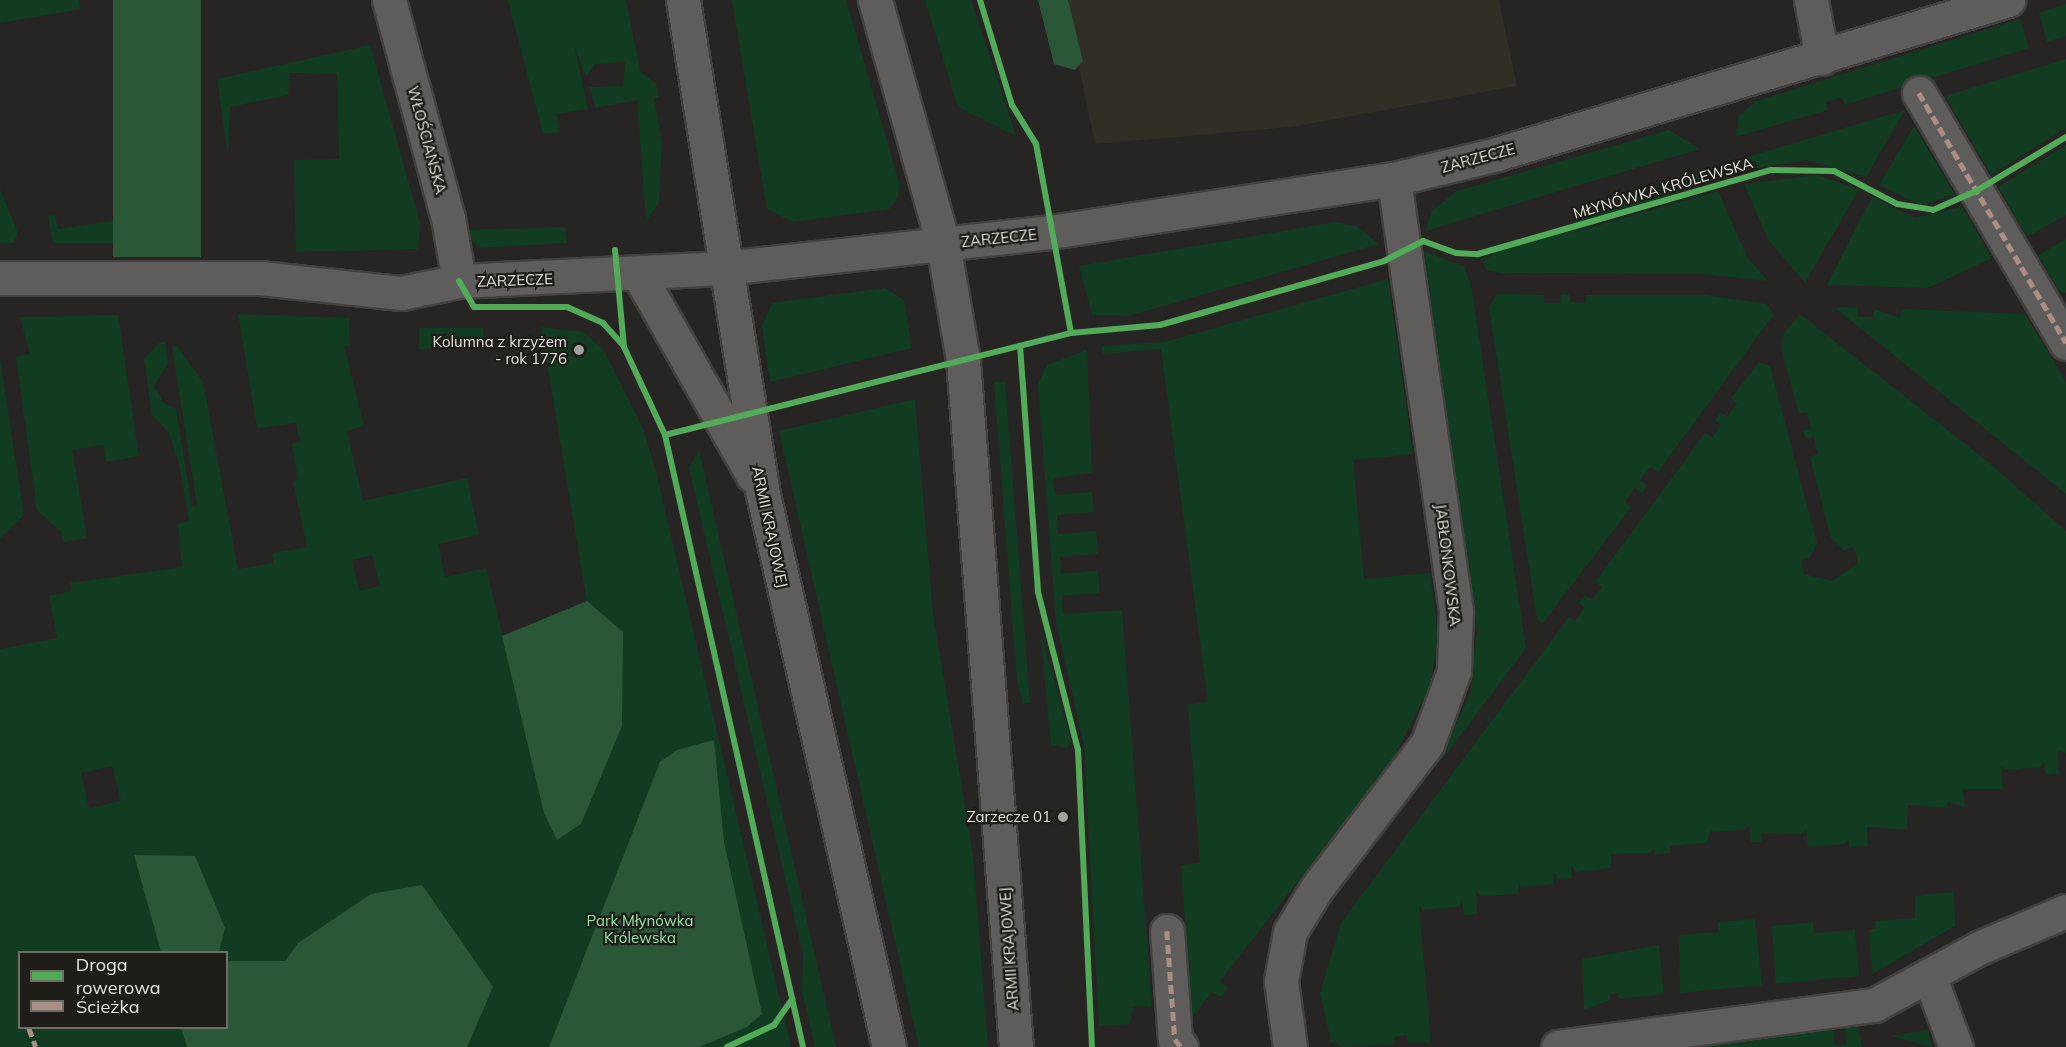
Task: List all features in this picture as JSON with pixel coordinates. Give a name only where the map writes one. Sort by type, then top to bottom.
[{"type":"street","name":"WŁOŚCIAŃSKA","points":[[388,0],[448,218],[459,282]]},
{"type":"street","name":"ARMII KRAJOWEJ","points":[[683,0],[724,268],[762,490],[890,1047]]},
{"type":"street","name":"ARMII KRAJOWEJ","points":[[875,0],[943,244],[964,370],[1016,1047]]},
{"type":"street","points":[[1811,0],[1822,58]]},
{"type":"street","name":"ZARZECZE","points":[[0,278],[260,278],[401,293],[459,282],[639,275],[943,244],[1394,179],[1822,58],[2008,0]]},
{"type":"street","points":[[1919,93],[2066,344]]},
{"type":"street","name":"JABŁONKOWSKA","points":[[1290,1047],[1281,981],[1290,932],[1426,744],[1454,671],[1456,611],[1394,179]]},
{"type":"street","points":[[639,275],[762,490]]},
{"type":"street","points":[[1558,1047],[1706,1024],[1860,1009],[1930,978],[1981,947],[2066,911]]},
{"type":"street","points":[[1167,931],[1175,1039],[1181,1047]]},
{"type":"street","points":[[1930,978],[1956,1047]]},
{"type":"shaded area","points":[[1065,0],[1499,0],[1517,86],[1291,127],[1095,144]]},
{"type":"green space","points":[[0,0],[79,0],[81,9],[0,23]]},
{"type":"green space","points":[[113,0],[201,0],[201,257],[113,257]]},
{"type":"green space","points":[[508,0],[626,0],[640,71],[656,84],[659,97],[654,98],[662,142],[659,203],[646,221],[637,100],[596,108],[589,87],[623,86],[625,62],[595,64],[586,77],[574,45],[588,109],[557,114],[560,132],[543,134]]},
{"type":"green space","points":[[732,0],[846,0],[899,182],[898,197],[889,209],[793,222],[767,209]]},
{"type":"green space","points":[[925,0],[971,0],[1016,136],[958,107]]},
{"type":"green space","points":[[1038,0],[1068,0],[1083,61],[1075,70],[1054,64]]},
{"type":"green space","points":[[2066,4],[2066,36],[2047,42],[2039,13]]},
{"type":"green space","points":[[2020,19],[2029,48],[1844,105],[1842,97],[1826,102],[1828,110],[1735,137],[1739,116],[1756,101]]},
{"type":"green space","points":[[370,45],[420,223],[418,249],[296,252],[294,160],[339,159],[337,74],[290,73],[288,95],[230,107],[228,155],[217,79]]},
{"type":"green space","points":[[2066,59],[2066,128],[1991,175],[1945,96]]},
{"type":"green space","points":[[1905,110],[1866,177],[1806,160],[1740,171],[1737,160]]},
{"type":"green space","points":[[1914,126],[1955,195],[1921,205],[1879,185]]},
{"type":"green space","points":[[1669,130],[1700,149],[1425,231],[1432,211],[1457,191]]},
{"type":"green space","points":[[2066,145],[2066,215],[2027,237],[1998,187]]},
{"type":"green space","points":[[1710,170],[1713,178],[1496,262],[1492,253]]},
{"type":"green space","points":[[1815,175],[1859,189],[1805,283],[1769,241],[1744,184]]},
{"type":"green space","points":[[0,189],[18,233],[13,243],[0,244]]},
{"type":"green space","points":[[1718,191],[1747,257],[1768,281],[1704,274],[1500,273],[1487,270],[1481,259]]},
{"type":"green space","points":[[1872,197],[1914,218],[1962,207],[1992,258],[1928,288],[1827,285]]},
{"type":"green space","points":[[55,215],[58,229],[119,220],[119,243],[53,243],[48,216]]},
{"type":"green space","points":[[1335,222],[1356,226],[1379,244],[1128,316],[1092,315],[1079,266]]},
{"type":"green space","points":[[565,227],[567,243],[478,248],[467,230]]},
{"type":"green space","points":[[2066,239],[2066,293],[2059,291],[2038,255]]},
{"type":"green space","points":[[1424,251],[1464,267],[1471,285],[1526,648],[1439,764],[1470,693],[1477,630]]},
{"type":"green space","points":[[1388,279],[1413,454],[1353,460],[1364,579],[1430,573],[1438,636],[1430,687],[1391,762],[1220,981],[1228,988],[1221,997],[1212,992],[1192,1018],[1181,865],[1200,863],[1188,704],[1208,702],[1161,349],[1103,354],[1102,346],[1165,342]]},
{"type":"green space","points":[[885,288],[904,300],[912,348],[770,382],[762,326],[772,303]]},
{"type":"green space","points":[[1497,294],[1544,295],[1544,303],[1560,303],[1561,294],[1570,295],[1570,302],[1586,303],[1586,295],[1706,295],[1766,304],[1774,314],[1658,472],[1650,467],[1640,480],[1647,486],[1642,493],[1634,488],[1625,502],[1631,507],[1543,623],[1537,619],[1489,307]]},
{"type":"green space","points":[[1834,307],[1858,308],[1858,317],[1873,317],[1874,309],[1900,318],[1901,309],[2025,314],[2066,382],[2066,494]]},
{"type":"green space","name":"Park Młynówka Królewska","points":[[238,314],[349,318],[350,346],[344,346],[364,426],[347,431],[363,501],[467,478],[479,535],[438,544],[445,577],[486,568],[549,825],[587,601],[541,327],[584,332],[604,351],[644,431],[656,472],[791,1047],[463,1047],[298,943],[285,961],[228,961],[228,951],[219,951],[225,928],[134,855],[161,951],[18,951],[18,1029],[181,1029],[187,1047],[0,1047],[0,649],[57,638],[49,596],[71,591],[70,583],[182,567],[178,524],[189,521],[179,464],[169,433],[152,415],[144,359],[159,343],[165,342],[168,364],[154,386],[164,403],[176,409],[192,507],[197,506],[172,347],[178,347],[203,382],[238,569],[273,563],[272,553],[307,547],[293,481],[298,480],[292,444],[300,442],[296,423],[257,428]],"holes":[[[372,555],[380,586],[359,591],[352,560]],[[112,766],[121,801],[89,808],[81,773]]]},
{"type":"green space","points":[[1800,314],[1987,461],[2066,531],[2066,753],[2058,750],[2059,773],[2046,775],[2044,760],[2041,767],[2005,770],[2001,765],[2003,789],[1963,789],[1965,807],[1947,802],[1947,808],[1908,805],[1907,830],[1867,827],[1868,846],[1849,847],[1848,839],[1844,844],[1808,847],[1806,830],[1802,834],[1761,833],[1761,842],[1751,842],[1749,825],[1745,830],[1712,832],[1711,828],[1707,843],[1670,846],[1670,853],[1655,855],[1654,848],[1650,853],[1611,854],[1611,868],[1576,872],[1571,866],[1572,878],[1558,879],[1553,871],[1553,884],[1521,887],[1518,882],[1519,894],[1481,896],[1476,891],[1477,914],[1464,915],[1462,901],[1459,907],[1423,910],[1419,906],[1431,1042],[1408,1043],[1407,1035],[1395,1037],[1395,1044],[1344,1047],[1331,1042],[1320,993],[1341,923],[1569,617],[1575,621],[1585,608],[1579,603],[1585,595],[1592,600],[1602,587],[1596,581],[1705,433],[1712,438],[1721,425],[1715,420],[1721,412],[1727,417],[1737,404],[1731,398],[1759,362],[1770,366],[1817,543],[1810,557],[1801,560],[1804,574],[1832,581],[1858,563],[1854,547],[1843,550],[1831,538],[1810,457],[1818,454],[1814,437],[1806,439],[1803,431],[1811,428],[1807,412],[1799,414],[1781,348],[1784,333]]},
{"type":"green space","points":[[118,315],[139,456],[106,462],[103,445],[72,450],[87,538],[63,542],[61,532],[37,510],[16,357],[30,354],[20,317]]},
{"type":"green space","points":[[419,328],[483,328],[483,349],[419,349]]},
{"type":"green space","points":[[1087,350],[1092,473],[1053,478],[1055,495],[1092,492],[1094,512],[1057,515],[1058,534],[1096,531],[1098,554],[1060,557],[1061,574],[1098,571],[1100,593],[1062,596],[1063,614],[1122,610],[1152,1007],[1133,1006],[1130,1024],[1099,1026],[1084,745],[1056,622],[1038,384],[1047,365]]},
{"type":"green space","points":[[0,359],[24,515],[0,539]]},
{"type":"green space","points":[[994,382],[1005,382],[1030,703],[1023,704],[1017,681]]},
{"type":"green space","points":[[915,399],[933,614],[973,856],[988,1047],[919,1047],[779,431]]},
{"type":"green space","points":[[699,450],[836,1047],[815,1047],[802,991],[803,955],[689,468]]},
{"type":"green space","points":[[587,601],[623,632],[622,726],[581,824],[557,840],[544,813],[502,636]]},
{"type":"green space","points":[[1040,629],[1071,741],[1067,748],[1051,745]]},
{"type":"green space","name":"Park Młynówka Królewska","points":[[714,740],[724,842],[762,1014],[747,1027],[699,1047],[549,1047],[660,762],[677,750]]},
{"type":"green space","points":[[134,855],[195,856],[225,928],[219,951],[161,951]]},
{"type":"green space","points":[[422,885],[493,987],[467,1047],[187,1047],[181,1029],[228,1029],[228,961],[285,961],[298,943],[371,894]]},
{"type":"green space","points":[[1954,892],[1955,926],[1872,974],[1869,929],[1876,929],[1875,921],[1915,918],[1915,896]]},
{"type":"green space","points":[[1755,919],[1762,985],[1680,993],[1679,935],[1719,932],[1718,922]]},
{"type":"green space","points":[[1813,922],[1814,933],[1855,930],[1859,976],[1776,984],[1772,926]]},
{"type":"green space","points":[[1659,945],[1664,994],[1619,999],[1618,993],[1610,994],[1610,1000],[1584,1010],[1582,959]]},
{"type":"green space","points":[[1858,1024],[1862,1047],[1692,1047],[1708,1039],[1833,1026],[1835,1045],[1846,1045],[1845,1025]]},
{"type":"green space","points":[[1928,1030],[1932,1047],[1891,1036]]},
{"type":"marked path","points":[[1919,93],[2066,343]]},
{"type":"marked path","points":[[1167,931],[1175,1039],[1181,1047]]},
{"type":"marked path","points":[[29,1029],[36,1047]]},
{"type":"cycle path","points":[[980,0],[1012,105],[1036,144],[1071,333]]},
{"type":"cycle path","name":"MŁYNÓWKA KRÓLEWSKA","points":[[665,435],[1071,333],[1160,325],[1384,261],[1423,241],[1456,253],[1478,254],[1771,170],[1834,171],[1897,204],[1933,210],[1976,191],[2066,137]]},
{"type":"cycle path","points":[[615,250],[624,347],[665,435],[803,1047]]},
{"type":"cycle path","points":[[459,281],[474,307],[567,307],[603,323],[623,345]]},
{"type":"cycle path","points":[[1020,346],[1038,592],[1078,750],[1092,1047]]},
{"type":"cycle path","points":[[727,1047],[774,1025],[792,999]]},
{"type":"place","name":"Kolumna z krzyżem - rok 1776","points":[[579,350]]},
{"type":"place","name":"Zarzecze 01","points":[[1063,817]]}]
